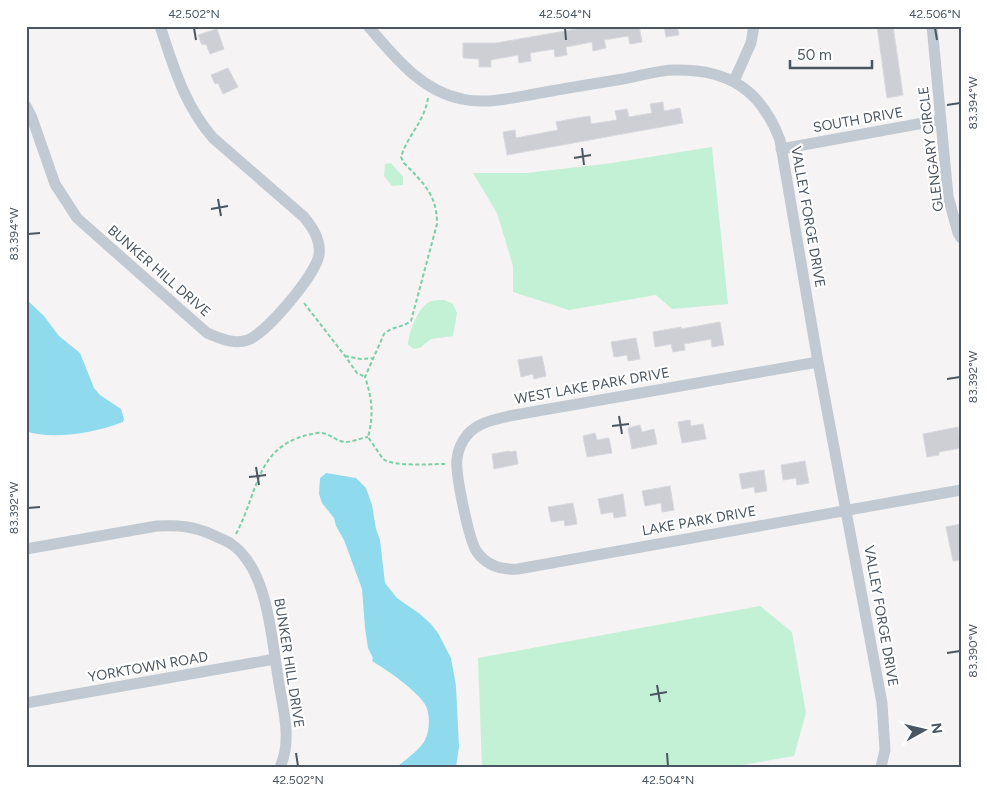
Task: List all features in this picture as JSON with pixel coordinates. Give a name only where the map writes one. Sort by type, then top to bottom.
[{"type":"street","name":"BUNKER HILL DRIVE","points":[[26,106],[55,184],[77,218],[207,333],[228,341],[246,340],[256,336],[306,282],[319,255],[319,245],[315,231],[304,217],[213,138],[196,117],[182,90],[160,26]]},
{"type":"street","name":"VALLEY FORGE DRIVE","points":[[368,26],[410,71],[431,88],[462,100],[504,99],[674,70],[707,72],[734,81],[754,96],[767,112],[776,129],[781,149],[818,362],[882,703],[884,750],[881,767]]},
{"type":"street","points":[[734,81],[751,43],[754,26]]},
{"type":"street","name":"GLENGARY CIRCLE","points":[[932,26],[948,196],[961,238]]},
{"type":"street","name":"SOUTH DRIVE","points":[[781,149],[940,120]]},
{"type":"street","name":"WEST LAKE PARK DRIVE","points":[[467,524],[457,464],[459,452],[473,429],[487,422],[519,414],[818,362]]},
{"type":"street","name":"LAKE PARK DRIVE","points":[[467,524],[473,546],[478,554],[492,565],[509,570],[961,490]]},
{"type":"street","name":"BUNKER HILL DRIVE","points":[[26,549],[157,526],[174,525],[196,528],[230,543],[243,555],[253,570],[264,596],[286,730],[284,757],[280,767]]},
{"type":"street","name":"YORKTOWN ROAD","points":[[26,704],[275,659]]},
{"type":"path","points":[[431,88],[423,117],[401,156],[404,163],[431,192],[436,207],[437,224],[410,321],[405,326],[389,329],[384,334],[365,377],[372,401],[373,414],[368,436],[386,462],[457,464]]},
{"type":"path","points":[[296,293],[346,356],[357,373],[365,377]]},
{"type":"path","points":[[346,356],[361,359],[373,358]]},
{"type":"path","points":[[230,543],[245,516],[261,471],[274,452],[284,444],[317,433],[328,434],[339,441],[346,442],[368,436]]},
{"type":"green space","points":[[712,147],[728,304],[672,309],[656,295],[569,310],[513,292],[513,266],[497,213],[473,173],[526,173],[605,164]]},
{"type":"green space","points":[[391,163],[403,177],[403,185],[392,186],[384,176],[385,164]]},
{"type":"green space","points":[[435,300],[445,300],[453,304],[457,313],[453,336],[431,339],[420,348],[414,349],[408,345],[417,315],[425,305]]},
{"type":"green space","points":[[760,606],[792,632],[806,713],[794,756],[730,767],[482,767],[478,658]]},
{"type":"water","points":[[26,299],[44,316],[59,336],[80,353],[94,388],[100,395],[121,409],[123,422],[75,434],[49,435],[26,431]]},
{"type":"water","points":[[326,473],[356,478],[366,488],[380,540],[385,583],[397,598],[431,624],[451,658],[456,686],[459,747],[456,767],[397,767],[423,744],[427,736],[429,718],[426,706],[417,694],[372,661],[373,658],[368,648],[365,628],[362,589],[344,540],[334,518],[322,503],[319,494],[320,478]]},
{"type":"building","points":[[594,26],[639,26],[642,42],[630,44],[628,36],[604,40],[606,48],[593,51],[592,42],[566,47],[567,55],[555,57],[554,49],[530,53],[531,61],[519,63],[518,55],[491,60],[491,67],[479,67],[479,59],[463,58],[463,43],[496,43]]},
{"type":"building","points":[[664,26],[677,26],[679,35],[666,37]]},
{"type":"building","points":[[877,26],[893,26],[903,95],[887,98]]},
{"type":"building","points":[[217,29],[224,49],[210,54],[206,44],[202,45],[198,35]]},
{"type":"building","points":[[228,68],[238,87],[223,94],[218,83],[215,84],[211,75]]},
{"type":"building","points":[[663,102],[664,111],[680,108],[683,123],[507,155],[503,132],[515,130],[516,138],[558,130],[556,122],[577,118],[590,116],[591,124],[617,120],[615,111],[627,109],[629,117],[652,113],[650,104]]},
{"type":"building","points":[[720,322],[724,345],[712,347],[711,339],[684,344],[685,350],[673,352],[671,344],[655,347],[653,332]]},
{"type":"building","points":[[636,338],[640,359],[628,361],[627,355],[614,357],[611,342]]},
{"type":"building","points":[[542,356],[546,376],[534,379],[533,374],[521,377],[518,360]]},
{"type":"building","points":[[690,420],[691,426],[703,424],[706,439],[682,443],[678,422]]},
{"type":"building","points":[[640,425],[642,432],[654,429],[657,444],[632,449],[628,428]]},
{"type":"building","points":[[958,427],[961,448],[939,452],[939,455],[927,457],[923,434]]},
{"type":"building","points":[[595,433],[597,440],[609,438],[612,453],[587,457],[583,436]]},
{"type":"building","points":[[516,451],[518,464],[494,469],[492,454]]},
{"type":"building","points":[[805,461],[809,483],[797,485],[796,478],[783,480],[781,465]]},
{"type":"building","points":[[764,470],[767,491],[755,493],[754,487],[742,489],[739,474]]},
{"type":"building","points":[[670,486],[674,510],[662,512],[661,503],[645,506],[642,491]]},
{"type":"building","points":[[623,494],[626,516],[614,518],[613,512],[601,514],[598,499]]},
{"type":"building","points":[[573,503],[577,524],[565,526],[564,520],[551,522],[548,507]]},
{"type":"building","points":[[961,524],[961,560],[953,561],[946,527]]}]
